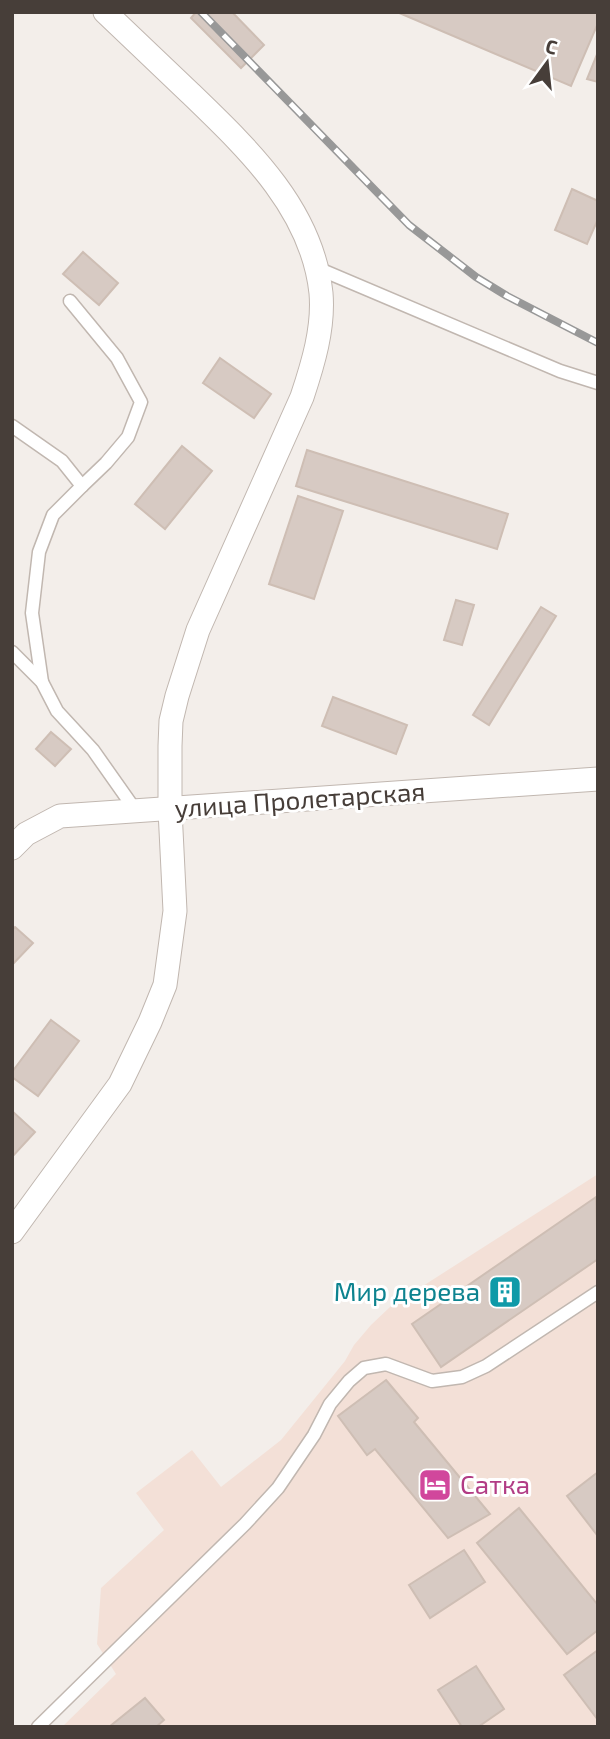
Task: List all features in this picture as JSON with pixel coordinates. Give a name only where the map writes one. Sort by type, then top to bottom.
[{"type":"street","points":[[12,1232],[120,1084],[165,985],[175,911],[170,810],[171,721],[177,695],[198,630],[302,397],[319,330],[321,296],[317,268],[310,243],[298,218],[272,180],[219,121],[105,12]]},
{"type":"street","name":"улица Пролетарская","points":[[17,837],[60,816],[598,779]]},
{"type":"lane","points":[[317,268],[560,371],[598,383]]},
{"type":"lane","points":[[42,682],[32,612],[39,552],[53,515],[106,463],[128,437],[141,402],[117,358],[70,301]]},
{"type":"lane","points":[[12,426],[62,461],[82,486]]},
{"type":"lane","points":[[12,652],[42,682],[57,711],[93,750],[136,811]]},
{"type":"lane","points":[[38,1727],[270,1497],[296,1463],[330,1404],[364,1368],[386,1364],[432,1381],[462,1377],[486,1366],[598,1292]]},
{"type":"shaded area","points":[[598,1174],[598,1727],[62,1727],[116,1674],[97,1644],[101,1588],[164,1530],[136,1493],[192,1450],[221,1487],[281,1440],[345,1361],[354,1345],[390,1307]]},
{"type":"building","points":[[196,12],[232,12],[264,45],[241,68],[191,18]]},
{"type":"building","points":[[397,12],[598,12],[598,23],[571,86]]},
{"type":"building","points":[[598,52],[598,82],[587,79]]},
{"type":"building","points":[[572,189],[598,201],[598,219],[587,244],[555,230]]},
{"type":"building","points":[[83,252],[118,283],[99,305],[63,274]]},
{"type":"building","points":[[220,358],[271,394],[254,418],[203,383]]},
{"type":"building","points":[[182,446],[212,471],[165,529],[135,504]]},
{"type":"building","points":[[307,450],[508,514],[497,549],[296,486]]},
{"type":"building","points":[[298,496],[343,511],[314,599],[269,584]]},
{"type":"building","points":[[456,600],[474,605],[462,645],[444,640]]},
{"type":"building","points":[[541,607],[556,616],[489,725],[473,715]]},
{"type":"building","points":[[333,697],[407,725],[396,754],[322,726]]},
{"type":"building","points":[[51,732],[71,749],[55,766],[36,749]]},
{"type":"building","points":[[15,927],[33,943],[12,965],[12,930]]},
{"type":"building","points":[[51,1020],[79,1041],[38,1096],[12,1077],[12,1072]]},
{"type":"building","points":[[12,1111],[35,1132],[12,1157]]},
{"type":"building","name":"Мир дерева","points":[[596,1197],[598,1259],[441,1367],[412,1324]]},
{"type":"building","name":"Сатка","points":[[386,1380],[418,1418],[414,1422],[490,1514],[448,1538],[375,1449],[367,1455],[338,1416]]},
{"type":"building","points":[[598,1472],[598,1534],[597,1535],[567,1496]]},
{"type":"building","points":[[519,1508],[598,1605],[598,1630],[567,1654],[477,1543]]},
{"type":"building","points":[[464,1550],[485,1582],[430,1618],[409,1585]]},
{"type":"building","points":[[598,1650],[598,1720],[564,1675]]},
{"type":"building","points":[[476,1666],[504,1709],[478,1727],[462,1727],[438,1690]]},
{"type":"building","points":[[145,1698],[164,1720],[156,1727],[109,1727]]},
{"type":"railway","points":[[201,12],[409,225],[476,277],[598,343]]},
{"type":"place","name":"Мир дерева","points":[[505,1292]]},
{"type":"place","name":"Сатка","points":[[435,1485]]}]
